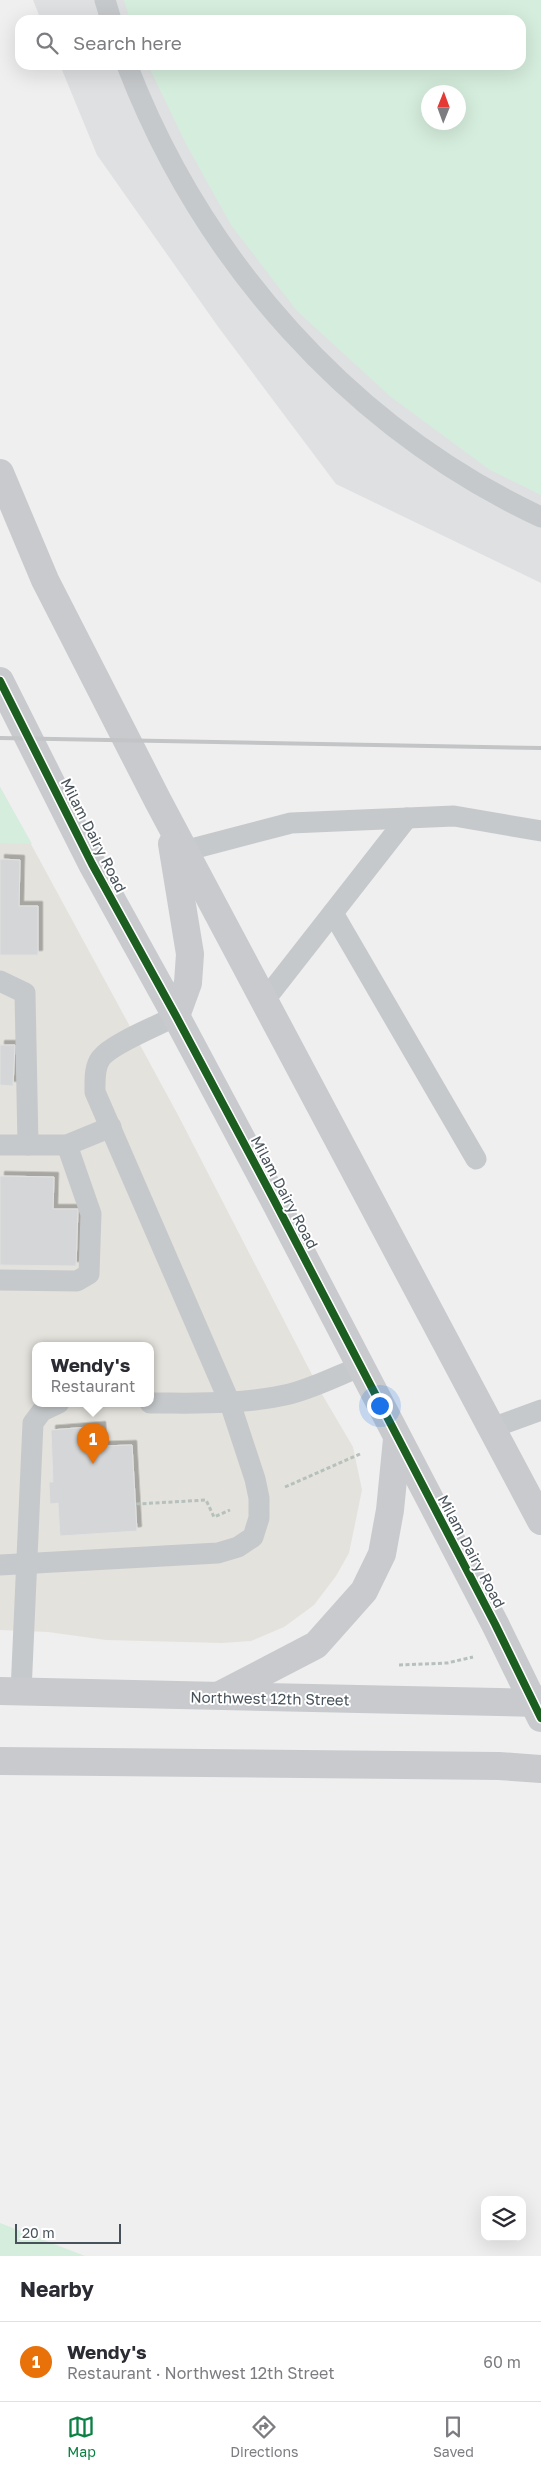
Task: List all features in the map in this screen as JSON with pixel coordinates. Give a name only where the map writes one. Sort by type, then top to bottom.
[{"type":"main road","points":[[0,473],[45,580],[169,822],[541,1521]]},
{"type":"main road","name":"Milam Dairy Road","points":[[0,681],[92,864],[176,1016],[539,1708]]},
{"type":"main road","points":[[169,822],[190,954],[188,983],[176,1016]]},
{"type":"main road","points":[[216,1698],[316,1645],[364,1591],[382,1554],[390,1510],[397,1439]]},
{"type":"main road","name":"Northwest 12th Street","points":[[10,1691],[539,1708]]},
{"type":"main road","points":[[0,1760],[499,1766],[541,1769]]},
{"type":"lane","points":[[104,0],[109,15]]},
{"type":"lane","points":[[129,70],[147,116],[205,220],[244,276],[291,332],[338,379],[415,442],[464,475],[541,517]]},
{"type":"lane","points":[[184,851],[290,823],[454,816],[541,831]]},
{"type":"lane","points":[[264,1001],[407,818]]},
{"type":"lane","points":[[332,913],[476,1159]]},
{"type":"lane","points":[[0,981],[25,993],[28,1145]]},
{"type":"lane","points":[[0,1565],[27,1562],[218,1553],[238,1548],[252,1537],[259,1518],[259,1498],[230,1403],[95,1092],[95,1074],[101,1057],[118,1045],[176,1016]]},
{"type":"lane","points":[[0,1145],[67,1146],[111,1128]]},
{"type":"lane","points":[[0,1280],[77,1281],[89,1274],[91,1214],[67,1146]]},
{"type":"lane","points":[[154,1403],[230,1403],[287,1395],[360,1367]]},
{"type":"lane","points":[[10,1691],[27,1562],[33,1423],[42,1411],[50,1407]]},
{"type":"lane","points":[[492,1428],[541,1410]]},
{"type":"path","points":[[283,1488],[360,1454]]},
{"type":"path","points":[[136,1504],[206,1500],[214,1517],[235,1508]]},
{"type":"path","points":[[391,1665],[462,1661],[473,1657]]},
{"type":"path","points":[[462,1661],[465,1668]]},
{"type":"shaded area","points":[[33,0],[541,0],[541,583],[336,484],[219,328],[97,155],[62,70],[526,70],[526,15],[39,15]]},
{"type":"shaded area","points":[[0,787],[178,1115],[323,1396],[353,1447],[362,1490],[349,1553],[336,1576],[314,1605],[284,1627],[251,1641],[222,1643],[106,1640],[48,1632],[0,1630]]},
{"type":"green space","points":[[124,0],[541,0],[541,495],[490,470],[391,397],[297,311],[231,225],[186,144],[150,70],[526,70],[526,15],[128,15]]},
{"type":"green space","points":[[0,787],[32,844],[0,843]]},
{"type":"green space","points":[[0,2223],[85,2256],[0,2256]]},
{"type":"building","points":[[0,859],[20,860],[19,906],[38,906],[38,955],[0,955]]},
{"type":"building","points":[[0,1045],[15,1045],[13,1086],[0,1085]]},
{"type":"building","points":[[0,1176],[54,1177],[53,1209],[78,1209],[76,1266],[0,1265]]},
{"type":"building","points":[[101,1426],[102,1446],[132,1445],[137,1531],[60,1536],[58,1503],[50,1504],[49,1482],[53,1482],[51,1430]]},
{"type":"railway","points":[[0,738],[541,748]]},
{"type":"cycle path","points":[[0,681],[92,864],[273,1198],[495,1624],[541,1718]]},
{"type":"place","name":"Wendy's","points":[[93,1464]]}]
